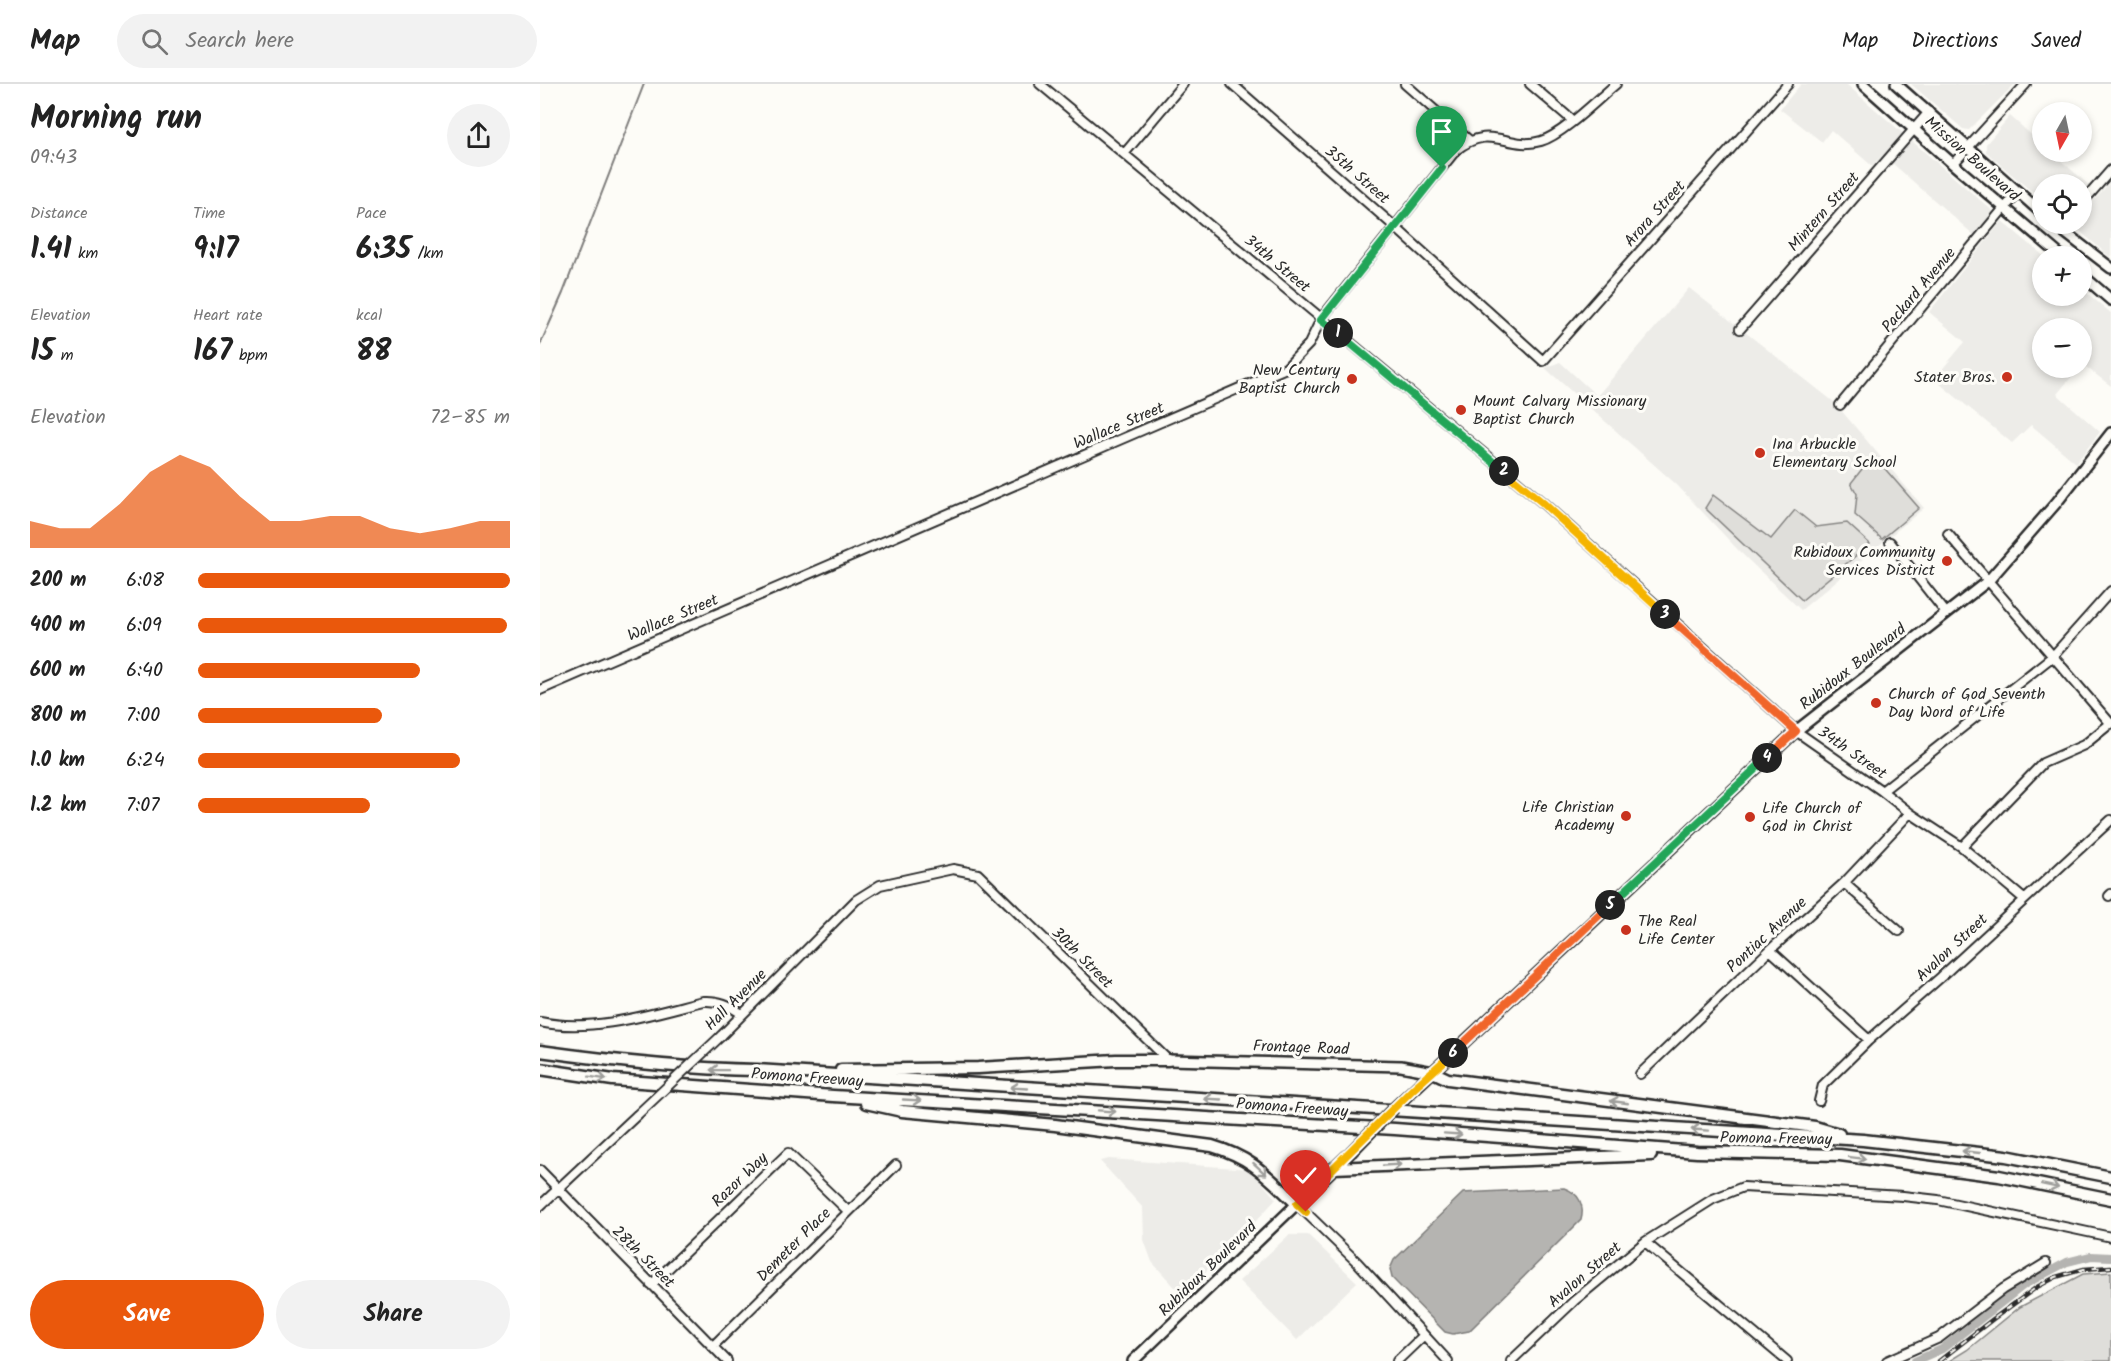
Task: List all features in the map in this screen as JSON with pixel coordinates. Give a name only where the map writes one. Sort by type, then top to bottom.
[{"type":"highway","name":"Pomona Freeway","points":[[540,1051],[710,1070],[757,1070],[1863,1140],[2006,1156],[2111,1178]]},
{"type":"highway","points":[[757,1070],[978,1068],[1116,1060],[1168,1060]]},
{"type":"highway","name":"Pomona Freeway","points":[[540,1069],[613,1080],[833,1096],[1395,1129],[1735,1154],[1840,1155],[1999,1176],[2111,1199]]},
{"type":"highway","points":[[1433,1072],[1448,1079],[1815,1127],[1863,1140]]},
{"type":"highway","points":[[833,1096],[902,1110],[1055,1125],[1212,1146],[1233,1152],[1252,1162],[1297,1204]]},
{"type":"highway","points":[[1334,1168],[1615,1155],[1735,1154]]},
{"type":"main road","name":"Mission Boulevard","points":[[1863,84],[2049,246]]},
{"type":"main road","name":"Mission Boulevard","points":[[1896,84],[2032,204]]},
{"type":"main road","points":[[2070,234],[2111,268]]},
{"type":"main road","points":[[2092,284],[2111,300]]},
{"type":"main road","name":"Rubidoux Boulevard","points":[[1133,1361],[1351,1152],[1413,1089],[1796,731],[1989,580],[2057,502],[2111,433]]},
{"type":"main road","name":"Frontage Road","points":[[1168,1060],[1401,1066],[1433,1072]]},
{"type":"street","name":"34th Street","points":[[1040,84],[1543,503],[1796,731],[1910,813],[1962,847],[2024,899]]},
{"type":"street","points":[[1124,154],[1183,84]]},
{"type":"street","name":"35th Street","points":[[1232,84],[1543,361]]},
{"type":"street","points":[[1406,84],[1470,141],[1492,137],[1525,144],[1551,138],[1616,84]]},
{"type":"street","points":[[1530,84],[1572,120]]},
{"type":"street","name":"Arora Street","points":[[1543,361],[1788,84]]},
{"type":"street","points":[[1953,164],[2026,84]]},
{"type":"street","name":"Mintern Street","points":[[1740,329],[1929,112]]},
{"type":"street","name":"Wallace Street","points":[[540,690],[1286,368],[1309,344],[1321,320],[1394,226],[1456,150],[1470,141]]},
{"type":"street","points":[[2092,192],[2111,170]]},
{"type":"street","name":"Packard Avenue","points":[[1840,405],[2019,193]]},
{"type":"street","points":[[1948,534],[2111,723],[2084,745],[2043,763],[1962,847]]},
{"type":"street","points":[[1890,542],[1946,614]]},
{"type":"street","points":[[1882,791],[2053,656],[2111,591]]},
{"type":"street","name":"Pontiac Avenue","points":[[1640,1074],[1844,883],[1910,813]]},
{"type":"street","name":"Avalon Street","points":[[1818,1101],[1823,1085],[1869,1040],[1941,977],[2111,820]]},
{"type":"street","name":"Hall Avenue","points":[[540,1206],[721,1036],[856,900],[880,885],[953,869],[978,874]]},
{"type":"street","name":"30th Street","points":[[978,874],[1168,1060]]},
{"type":"street","points":[[1844,883],[1899,931]]},
{"type":"street","points":[[1770,950],[1869,1040]]},
{"type":"street","points":[[540,1022],[595,1024],[625,1020],[714,1000],[742,1014]]},
{"type":"street","name":"Razor Way","points":[[651,1285],[788,1153],[848,1211]]},
{"type":"street","name":"Demeter Place","points":[[713,1346],[896,1165]]},
{"type":"street","name":"28th Street","points":[[540,1170],[727,1361]]},
{"type":"street","name":"Avalon Street","points":[[1511,1361],[1574,1301],[1645,1242],[1713,1199],[1743,1187],[1938,1200],[2111,1237]]},
{"type":"street","points":[[1297,1204],[1448,1361]]},
{"type":"street","points":[[1645,1242],[1787,1361]]},
{"type":"street","points":[[1887,1361],[1940,1338],[2003,1289],[2046,1263]]},
{"type":"street","points":[[1397,1361],[1424,1336]]},
{"type":"shaded area","points":[[1801,84],[1846,84],[1995,213],[1975,236],[1883,155],[1872,166],[1831,130],[1822,142],[1780,109]]},
{"type":"shaded area","points":[[1911,84],[2015,84],[1969,130],[1963,129]]},
{"type":"shaded area","points":[[2010,116],[2032,135],[2032,162],[2062,162],[2076,174],[2032,174],[2032,192],[1986,152],[1986,144]]},
{"type":"shaded area","points":[[2111,181],[2111,258],[2083,234],[2092,234],[2092,203]]},
{"type":"shaded area","points":[[2002,221],[2032,246],[2032,306],[2092,306],[2092,297],[2111,313],[2111,386],[2092,372],[2092,318],[2032,318],[2032,378],[2071,378],[2057,394],[2100,432],[2076,463],[2031,425],[2012,443],[1934,379],[1965,342],[1929,312]]},
{"type":"shaded area","name":"Ina Arbuckle Elementary School","points":[[1689,288],[1834,402],[1924,508],[1801,610],[1740,552],[1677,485],[1545,368],[1560,362],[1597,396]]},
{"type":"shaded area","points":[[1873,455],[1919,508],[1882,539],[1855,515],[1857,494],[1851,483]]},
{"type":"shaded area","points":[[1713,495],[1771,539],[1795,510],[1816,527],[1847,523],[1870,544],[1802,600],[1705,508]]},
{"type":"shaded area","points":[[1109,1159],[1250,1169],[1276,1199],[1236,1243],[1182,1295],[1152,1262],[1144,1240],[1143,1208],[1100,1161]]},
{"type":"shaded area","points":[[1564,1188],[1574,1193],[1580,1200],[1581,1220],[1469,1331],[1453,1334],[1445,1332],[1392,1278],[1390,1269],[1394,1260],[1463,1193]]},
{"type":"shaded area","points":[[1289,1235],[1308,1235],[1357,1282],[1297,1340],[1239,1281]]},
{"type":"shaded area","points":[[2111,1272],[2111,1361],[1949,1361],[1967,1350],[2020,1307],[2083,1274]]},
{"type":"waterway","points":[[540,345],[563,293],[644,84]]},
{"type":"waterway","points":[[1915,1361],[1942,1349],[2024,1285],[2067,1262],[2091,1256],[2111,1257]]},
{"type":"railway","points":[[1939,1361],[2037,1287],[2056,1277],[2084,1269],[2111,1267]]},
{"type":"place","name":"Stater Bros.","points":[[2007,377]]},
{"type":"place","name":"New Century Baptist Church","points":[[1352,379]]},
{"type":"place","name":"Mount Calvary Missionary Baptist Church","points":[[1461,410]]},
{"type":"place","name":"Ina Arbuckle Elementary School","points":[[1760,453]]},
{"type":"place","name":"Rubidoux Community Services District","points":[[1947,561]]},
{"type":"place","name":"Church of God Seventh Day Word of Life","points":[[1876,703]]},
{"type":"place","name":"Life Christian Academy","points":[[1626,816]]},
{"type":"place","name":"Life Church of God in Christ","points":[[1750,817]]},
{"type":"place","name":"The Real Life Center","points":[[1626,930]]},
{"type":"route","points":[[1306,1212],[1297,1204],[1413,1089],[1796,731],[1543,503],[1321,320],[1442,168]]}]
